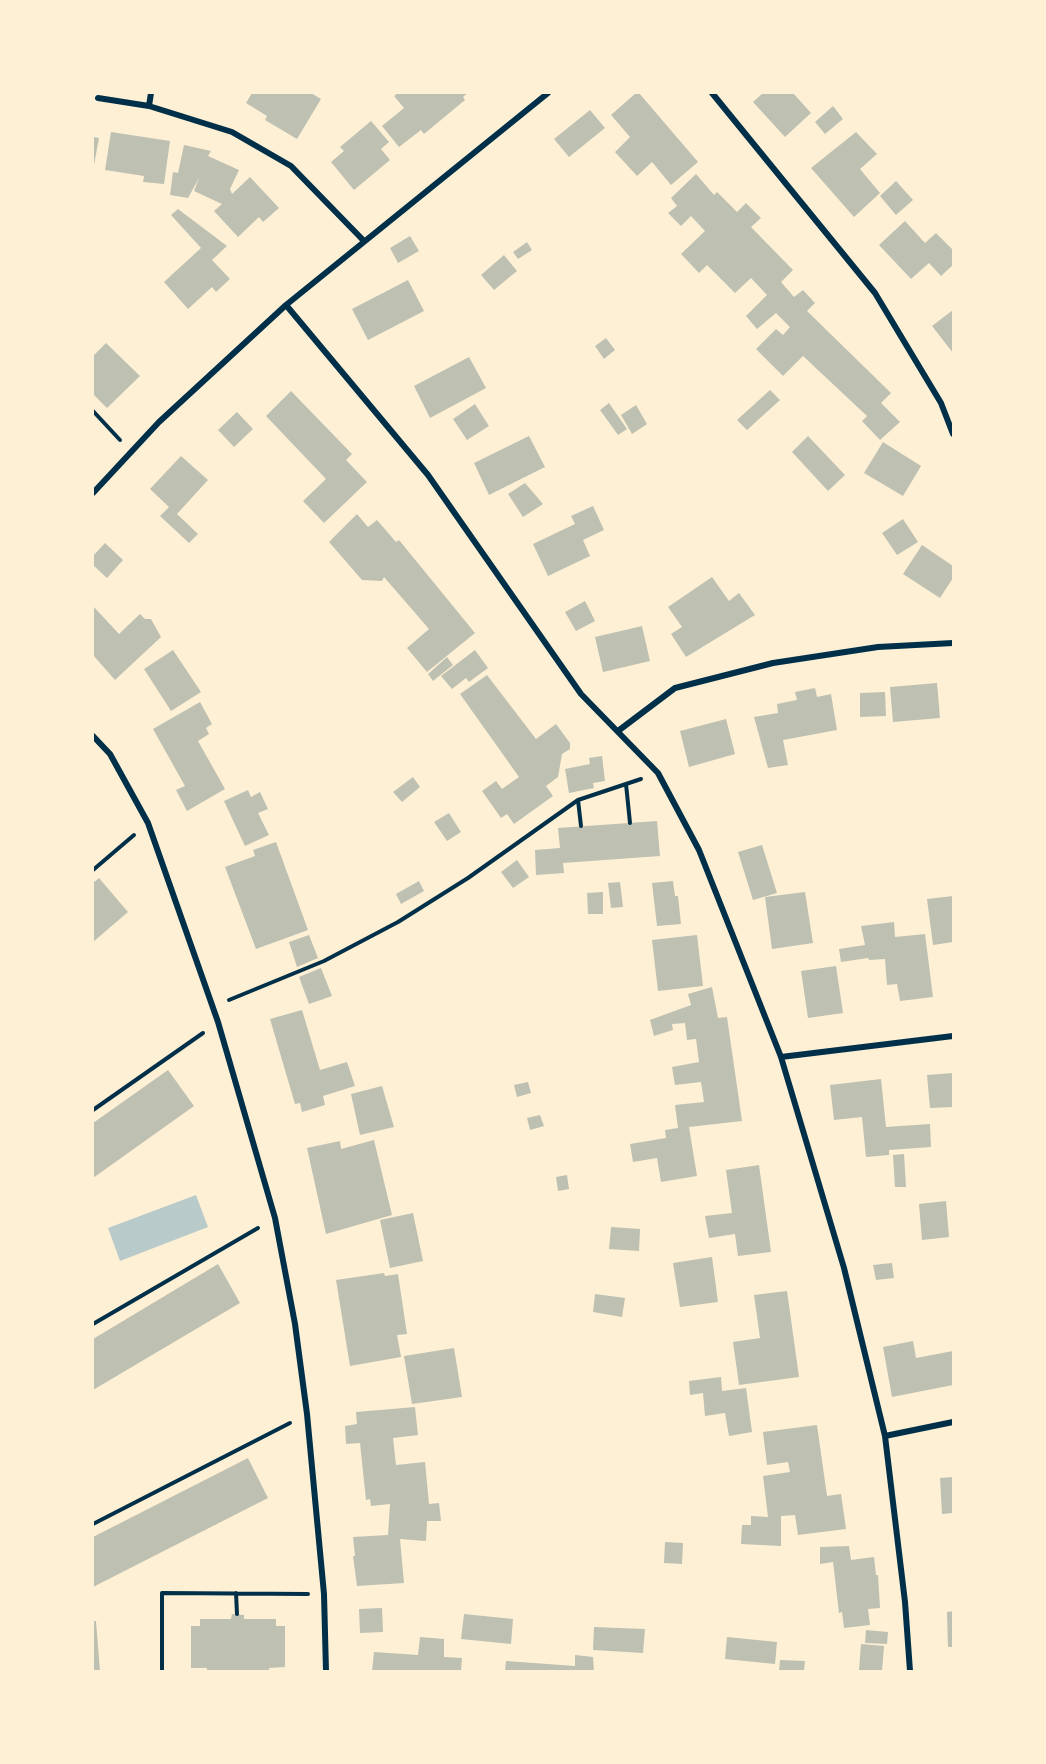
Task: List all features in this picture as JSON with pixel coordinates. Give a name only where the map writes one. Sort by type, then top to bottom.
[{"type":"street","points":[[148,106],[151,93]]},
{"type":"street","points":[[93,493],[131,451],[286,305],[548,93]]},
{"type":"street","points":[[712,93],[875,293],[941,403],[953,434]]},
{"type":"street","points":[[98,98],[148,106],[232,132],[291,166],[364,242]]},
{"type":"street","points":[[286,305],[428,476],[581,694],[658,773],[699,850],[781,1057],[844,1268],[885,1436],[905,1602],[910,1671]]},
{"type":"street","points":[[618,731],[675,688],[773,663],[878,647],[953,643]]},
{"type":"street","points":[[93,736],[110,754],[148,823],[218,1022],[275,1218],[295,1324],[307,1414],[324,1594],[326,1671]]},
{"type":"street","points":[[781,1057],[953,1035]]},
{"type":"street","points":[[885,1436],[953,1422]]},
{"type":"path","points":[[93,411],[131,451]]},
{"type":"path","points":[[212,1007],[324,961],[398,921],[468,878],[578,800],[658,773]]},
{"type":"path","points":[[626,784],[630,823]]},
{"type":"path","points":[[578,800],[581,826]]},
{"type":"path","points":[[93,870],[148,823]]},
{"type":"path","points":[[93,1110],[218,1022]]},
{"type":"path","points":[[93,1324],[275,1218]]},
{"type":"path","points":[[93,1524],[307,1414]]},
{"type":"path","points":[[162,1671],[162,1593],[324,1594]]},
{"type":"path","points":[[236,1593],[237,1614]]},
{"type":"shaded area","points":[[196,1195],[208,1227],[120,1261],[108,1228]]},
{"type":"building","points":[[252,93],[311,93],[321,99],[297,139],[265,120],[267,116],[246,103]]},
{"type":"building","points":[[398,93],[468,93],[463,97],[465,100],[424,134],[421,130],[399,147],[382,126],[404,108],[394,96]]},
{"type":"building","points":[[636,93],[639,93],[698,162],[671,185],[652,162],[637,176],[615,152],[630,137],[611,115]]},
{"type":"building","points":[[763,93],[793,93],[811,113],[785,137],[753,102]]},
{"type":"building","points":[[833,106],[843,119],[825,134],[815,122]]},
{"type":"building","points":[[590,110],[605,128],[569,157],[554,139]]},
{"type":"building","points":[[371,121],[389,142],[381,149],[390,160],[354,190],[331,162],[344,151],[340,147]]},
{"type":"building","points":[[111,132],[170,141],[164,184],[143,182],[144,176],[105,170]]},
{"type":"building","points":[[856,132],[877,154],[860,169],[880,193],[854,217],[811,168]]},
{"type":"building","points":[[93,137],[99,138],[94,165],[93,165]]},
{"type":"building","points":[[184,145],[211,151],[208,156],[239,170],[230,189],[232,194],[250,177],[279,208],[263,222],[259,217],[238,237],[214,211],[222,204],[194,191],[199,178],[188,198],[170,195],[173,172],[178,173]]},
{"type":"building","points":[[696,174],[714,195],[717,192],[737,212],[746,203],[761,218],[751,227],[793,270],[781,282],[794,297],[803,290],[815,303],[807,311],[891,393],[881,403],[900,422],[880,440],[862,421],[867,416],[803,356],[783,376],[756,349],[776,329],[783,335],[790,327],[776,313],[757,329],[746,316],[767,295],[751,278],[735,293],[707,265],[699,273],[681,254],[705,231],[691,216],[681,226],[668,213],[677,206],[671,198]]},
{"type":"building","points":[[896,181],[913,200],[896,215],[880,196]]},
{"type":"building","points":[[178,209],[227,246],[212,260],[230,279],[216,292],[212,287],[188,309],[164,282],[201,248],[171,215]]},
{"type":"building","points":[[905,221],[925,243],[936,233],[953,250],[953,265],[941,276],[929,263],[911,279],[879,245]]},
{"type":"building","points":[[410,236],[419,251],[398,263],[390,248]]},
{"type":"building","points":[[527,242],[532,250],[518,259],[513,252]]},
{"type":"building","points":[[504,255],[517,271],[494,290],[481,275]]},
{"type":"building","points":[[408,280],[424,311],[368,340],[352,309]]},
{"type":"building","points":[[953,310],[953,353],[932,326]]},
{"type":"building","points":[[606,338],[615,350],[604,359],[595,346]]},
{"type":"building","points":[[106,343],[140,376],[107,408],[93,394],[93,356]]},
{"type":"building","points":[[469,357],[486,388],[430,418],[414,386]]},
{"type":"building","points":[[770,390],[780,400],[747,430],[737,420]]},
{"type":"building","points":[[291,391],[352,454],[346,460],[367,482],[324,523],[303,501],[326,479],[266,416]]},
{"type":"building","points":[[609,403],[627,429],[618,435],[600,410]]},
{"type":"building","points":[[475,404],[489,426],[467,440],[453,419]]},
{"type":"building","points":[[636,405],[647,424],[632,434],[621,415]]},
{"type":"building","points":[[237,412],[253,429],[234,447],[218,430]]},
{"type":"building","points":[[529,436],[545,467],[489,495],[474,463]]},
{"type":"building","points":[[808,436],[845,475],[828,491],[792,452]]},
{"type":"building","points":[[883,442],[921,466],[903,496],[864,473]]},
{"type":"building","points":[[181,456],[208,480],[177,514],[198,534],[189,543],[160,516],[169,507],[150,489]]},
{"type":"building","points":[[525,483],[543,504],[523,517],[508,494]]},
{"type":"building","points":[[593,506],[604,530],[583,540],[590,556],[548,576],[533,544],[575,524],[571,516]]},
{"type":"building","points":[[357,514],[368,527],[377,520],[396,542],[399,540],[475,633],[427,672],[407,648],[429,629],[384,577],[382,581],[362,580],[329,542]]},
{"type":"building","points":[[903,519],[918,542],[897,555],[882,533]]},
{"type":"building","points":[[105,543],[123,560],[107,578],[93,565],[93,556]]},
{"type":"building","points":[[922,545],[953,566],[953,578],[940,598],[903,574]]},
{"type":"building","points":[[712,577],[729,601],[739,593],[755,615],[686,657],[671,634],[682,627],[668,607]]},
{"type":"building","points":[[585,601],[595,621],[576,631],[565,612]]},
{"type":"building","points":[[93,606],[119,634],[140,614],[145,619],[151,619],[161,637],[115,680],[93,655]]},
{"type":"building","points":[[642,626],[650,661],[603,672],[595,637]]},
{"type":"building","points":[[173,650],[201,692],[171,711],[144,669]]},
{"type":"building","points":[[475,650],[488,668],[469,682],[466,678],[452,689],[441,676]]},
{"type":"building","points":[[447,657],[453,665],[433,681],[428,674]]},
{"type":"building","points":[[487,675],[536,739],[556,724],[570,743],[570,749],[562,754],[558,777],[546,786],[553,796],[514,824],[507,814],[501,818],[482,791],[496,781],[502,789],[519,777],[460,694]]},
{"type":"building","points":[[937,683],[940,718],[893,722],[890,687]]},
{"type":"building","points":[[815,688],[817,697],[831,694],[837,730],[783,740],[788,765],[768,768],[754,717],[778,713],[777,704],[797,700],[795,692]]},
{"type":"building","points":[[885,692],[886,716],[860,717],[860,693]]},
{"type":"building","points":[[200,702],[212,724],[206,728],[209,734],[198,741],[225,789],[187,811],[176,790],[185,786],[153,729]]},
{"type":"building","points":[[726,719],[735,754],[689,767],[680,731]]},
{"type":"building","points":[[602,756],[605,781],[593,783],[594,788],[569,793],[565,769],[590,764],[589,758]]},
{"type":"building","points":[[413,777],[420,787],[402,802],[393,792]]},
{"type":"building","points":[[248,790],[251,797],[260,792],[268,809],[258,813],[269,835],[245,846],[224,801]]},
{"type":"building","points":[[449,813],[461,832],[447,841],[434,822]]},
{"type":"building","points":[[657,821],[660,856],[563,863],[564,873],[536,875],[535,850],[560,848],[558,828]]},
{"type":"building","points":[[276,842],[308,930],[256,949],[225,867],[255,856],[253,850]]},
{"type":"building","points":[[762,845],[777,893],[753,900],[738,852]]},
{"type":"building","points":[[517,860],[529,877],[513,888],[501,872]]},
{"type":"building","points":[[99,878],[128,912],[93,942],[93,883]]},
{"type":"building","points":[[419,881],[424,891],[401,904],[396,894]]},
{"type":"building","points":[[673,881],[675,896],[678,896],[681,924],[657,926],[652,883]]},
{"type":"building","points":[[620,882],[623,907],[611,908],[608,883]]},
{"type":"building","points":[[603,892],[603,914],[588,914],[587,893]]},
{"type":"building","points":[[805,892],[813,943],[772,949],[765,897]]},
{"type":"building","points":[[953,896],[953,942],[933,945],[927,899]]},
{"type":"building","points":[[894,922],[895,937],[925,934],[933,997],[900,1001],[897,984],[887,985],[885,959],[869,960],[868,958],[841,962],[839,949],[865,945],[861,926]]},
{"type":"building","points":[[309,935],[318,958],[297,967],[289,942]]},
{"type":"building","points":[[697,935],[703,986],[658,991],[652,940]]},
{"type":"building","points":[[836,966],[843,1013],[808,1018],[801,971]]},
{"type":"building","points":[[321,968],[332,996],[309,1004],[299,977]]},
{"type":"building","points":[[712,987],[718,1018],[727,1017],[742,1121],[689,1127],[697,1176],[661,1182],[657,1158],[633,1162],[630,1144],[666,1138],[665,1130],[678,1128],[675,1105],[704,1102],[701,1082],[675,1085],[672,1067],[699,1062],[696,1039],[687,1040],[685,1023],[672,1024],[673,1030],[654,1036],[650,1020],[691,1005],[688,994]]},
{"type":"building","points":[[302,1010],[320,1070],[347,1062],[355,1086],[323,1096],[325,1105],[302,1112],[300,1103],[295,1104],[270,1019]]},
{"type":"building","points":[[168,1070],[194,1106],[93,1178],[93,1123]]},
{"type":"building","points":[[953,1073],[953,1107],[930,1108],[927,1075]]},
{"type":"building","points":[[881,1079],[886,1127],[930,1124],[931,1147],[889,1150],[889,1155],[866,1157],[862,1117],[834,1120],[830,1085]]},
{"type":"building","points":[[528,1082],[531,1093],[517,1097],[514,1085]]},
{"type":"building","points":[[382,1086],[394,1127],[360,1135],[351,1094]]},
{"type":"building","points":[[540,1115],[544,1126],[530,1130],[527,1118]]},
{"type":"building","points":[[374,1140],[392,1215],[326,1234],[307,1148],[340,1141],[341,1149]]},
{"type":"building","points":[[904,1154],[906,1187],[895,1187],[893,1155]]},
{"type":"building","points":[[759,1165],[771,1252],[738,1256],[735,1234],[709,1238],[705,1216],[732,1213],[726,1170]]},
{"type":"building","points":[[567,1175],[569,1189],[558,1191],[556,1177]]},
{"type":"building","points":[[946,1201],[949,1237],[922,1240],[919,1204]]},
{"type":"building","points":[[413,1213],[423,1261],[390,1268],[380,1220]]},
{"type":"building","points":[[611,1227],[640,1229],[639,1251],[609,1249]]},
{"type":"building","points":[[712,1257],[718,1302],[680,1307],[673,1263]]},
{"type":"building","points":[[892,1263],[894,1278],[876,1280],[873,1265]]},
{"type":"building","points":[[218,1264],[240,1303],[93,1390],[93,1339]]},
{"type":"building","points":[[384,1273],[385,1276],[398,1274],[407,1334],[397,1335],[401,1357],[350,1366],[336,1280]]},
{"type":"building","points":[[787,1291],[799,1377],[739,1385],[733,1342],[760,1338],[754,1295]]},
{"type":"building","points":[[595,1294],[625,1298],[622,1317],[593,1312]]},
{"type":"building","points":[[913,1341],[916,1358],[953,1351],[953,1385],[892,1397],[883,1347]]},
{"type":"building","points":[[454,1348],[462,1397],[412,1404],[404,1356]]},
{"type":"building","points":[[721,1377],[722,1391],[746,1388],[752,1432],[729,1436],[725,1413],[705,1416],[703,1393],[690,1395],[689,1381]]},
{"type":"building","points":[[415,1407],[418,1435],[393,1438],[396,1465],[425,1462],[429,1504],[439,1503],[441,1521],[427,1521],[426,1541],[400,1539],[404,1583],[357,1586],[353,1537],[388,1535],[390,1504],[371,1506],[370,1499],[366,1500],[360,1443],[346,1444],[345,1426],[357,1424],[356,1412]]},
{"type":"building","points":[[817,1425],[827,1496],[841,1494],[846,1529],[798,1535],[795,1515],[781,1516],[781,1546],[741,1544],[742,1525],[751,1525],[751,1516],[768,1517],[763,1476],[790,1472],[788,1462],[767,1465],[763,1432]]},
{"type":"building","points":[[248,1458],[268,1498],[93,1587],[93,1537]]},
{"type":"building","points":[[953,1477],[953,1513],[942,1514],[940,1478]]},
{"type":"building","points":[[665,1542],[683,1543],[682,1564],[664,1563]]},
{"type":"building","points":[[849,1546],[851,1560],[874,1557],[876,1575],[878,1575],[880,1608],[868,1609],[870,1625],[844,1628],[842,1612],[839,1613],[833,1562],[820,1564],[820,1547]]},
{"type":"building","points":[[382,1608],[383,1632],[360,1633],[359,1609]]},
{"type":"building","points":[[953,1611],[953,1647],[948,1647],[947,1612]]},
{"type":"building","points":[[232,1614],[244,1615],[244,1619],[276,1619],[276,1626],[285,1626],[285,1667],[269,1668],[269,1671],[207,1671],[207,1668],[191,1668],[191,1626],[200,1626],[200,1619],[231,1619]]},
{"type":"building","points":[[464,1614],[513,1619],[511,1644],[461,1639]]},
{"type":"building","points":[[93,1621],[96,1621],[100,1671],[93,1671]]},
{"type":"building","points":[[594,1627],[645,1629],[643,1653],[593,1650]]},
{"type":"building","points":[[866,1630],[888,1632],[887,1644],[865,1643]]},
{"type":"building","points":[[420,1637],[444,1639],[444,1657],[462,1658],[461,1671],[372,1671],[374,1652],[418,1655]]},
{"type":"building","points":[[727,1637],[777,1642],[775,1664],[725,1659]]},
{"type":"building","points":[[861,1644],[884,1646],[882,1671],[859,1670]]},
{"type":"building","points":[[575,1655],[593,1657],[594,1671],[505,1671],[506,1661],[575,1666]]},
{"type":"building","points":[[780,1660],[805,1661],[804,1671],[779,1671]]}]
